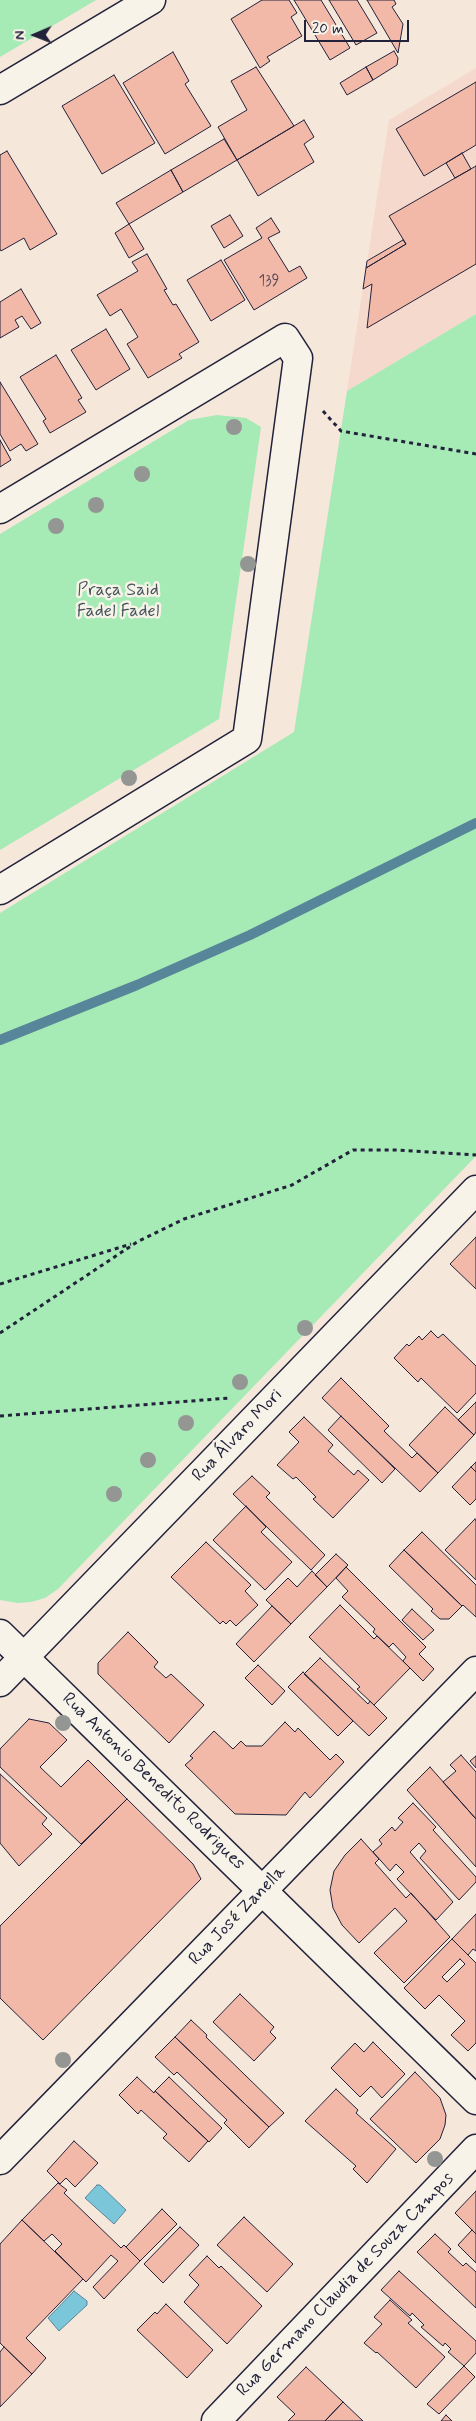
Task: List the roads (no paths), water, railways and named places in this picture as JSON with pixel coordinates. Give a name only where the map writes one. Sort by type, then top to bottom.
[{"type":"street","points":[[0,90],[152,0]]},
{"type":"street","points":[[0,510],[285,338],[298,358],[247,738],[0,890]]},
{"type":"street","name":"Rua Álvaro Mori","points":[[0,1682],[476,1190]]},
{"type":"street","name":"Rua Antonio Benedito Rodrigues","points":[[0,1634],[264,1890],[476,2100]]},
{"type":"street","name":"Rua José Zanella","points":[[0,2160],[476,1671]]},
{"type":"street","name":"Rua Germano Claudia de Souza Campos","points":[[216,2421],[476,2149]]},
{"type":"water","points":[[97,2185],[100,2185],[126,2210],[114,2224],[85,2198]]},
{"type":"water","points":[[74,2291],[87,2301],[87,2305],[59,2331],[48,2318]]},
{"type":"waterway","points":[[0,1040],[137,985],[250,935],[476,823]]},
{"type":"park label","name":"Praça Said Fadel Fadel","points":[[118,601]]}]
